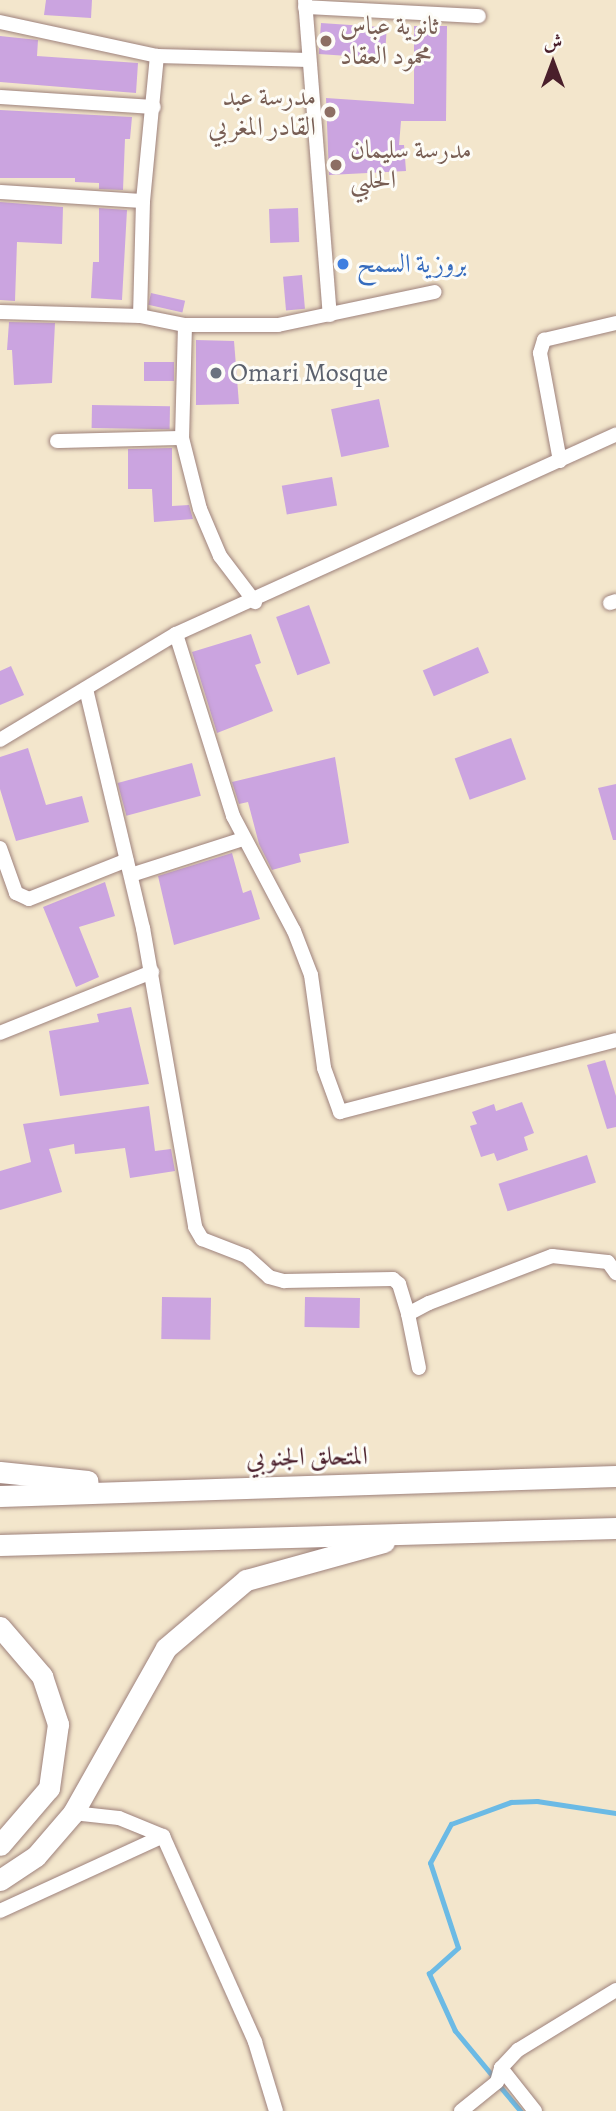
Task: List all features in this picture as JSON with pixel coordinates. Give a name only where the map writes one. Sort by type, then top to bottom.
[{"type":"highway","points":[[0,1472],[160,1488]]},
{"type":"highway","name":"المتحلق الجنوبي","points":[[0,1496],[160,1488],[616,1476]]},
{"type":"highway","points":[[0,1545],[616,1528]]},
{"type":"highway","points":[[0,1880],[36,1856],[73,1813],[166,1648],[246,1580],[421,1533]]},
{"type":"highway","points":[[0,1627],[42,1676],[58,1724],[49,1788],[0,1844]]},
{"type":"street","points":[[330,315],[305,4],[479,16]]},
{"type":"street","points":[[0,22],[158,55],[309,60]]},
{"type":"street","points":[[140,316],[144,201],[158,55]]},
{"type":"street","points":[[0,97],[153,107]]},
{"type":"street","points":[[0,192],[144,201]]},
{"type":"street","points":[[0,312],[140,316],[185,325],[278,325],[435,292]]},
{"type":"street","points":[[560,461],[540,353],[544,340],[616,323]]},
{"type":"street","points":[[185,325],[182,438],[200,509],[220,556],[255,602]]},
{"type":"street","points":[[0,740],[176,634],[255,602],[616,434]]},
{"type":"street","points":[[57,441],[182,438]]},
{"type":"street","points":[[176,634],[212,756],[243,839],[294,931],[310,975],[324,1068],[340,1112],[616,1040]]},
{"type":"street","points":[[86,690],[152,972],[195,1227],[202,1240],[246,1256],[270,1277],[284,1281],[393,1279],[399,1284],[408,1314],[419,1368]]},
{"type":"street","points":[[131,875],[243,839]]},
{"type":"street","points":[[0,848],[16,893],[29,899],[127,860]]},
{"type":"street","points":[[0,1033],[152,972]]},
{"type":"street","points":[[408,1314],[552,1256],[608,1262],[616,1273]]},
{"type":"street","points":[[73,1813],[119,1818],[163,1836],[255,2042],[276,2111]]},
{"type":"street","points":[[0,1910],[163,1836]]},
{"type":"street","points":[[461,2111],[497,2082],[501,2068],[518,2050],[616,1990]]},
{"type":"street","points":[[501,2068],[535,2111]]},
{"type":"building","points":[[46,0],[92,0],[91,18],[44,15]]},
{"type":"building","points":[[321,23],[387,28],[385,59],[319,54]]},
{"type":"building","points":[[414,26],[447,26],[446,121],[401,121],[399,145],[404,145],[406,171],[329,175],[326,98],[414,104]]},
{"type":"building","points":[[0,36],[38,40],[37,56],[138,63],[136,93],[0,82]]},
{"type":"building","points":[[0,110],[132,117],[130,139],[125,139],[123,190],[99,189],[99,183],[75,182],[75,178],[0,178]]},
{"type":"building","points":[[0,202],[63,207],[62,244],[17,242],[15,301],[0,300]]},
{"type":"building","points":[[99,208],[127,210],[122,300],[91,298],[93,262],[99,262]]},
{"type":"building","points":[[298,208],[299,242],[270,243],[269,209]]},
{"type":"building","points":[[302,275],[305,309],[286,311],[283,277]]},
{"type":"building","points":[[151,293],[185,301],[182,313],[148,305]]},
{"type":"building","points":[[9,322],[55,323],[52,383],[14,385],[12,350],[7,350]]},
{"type":"building","name":"Omari Mosque","points":[[196,340],[234,341],[239,404],[196,405]]},
{"type":"building","points":[[144,362],[174,362],[174,381],[144,381]]},
{"type":"building","points":[[379,399],[389,447],[341,457],[331,409]]},
{"type":"building","points":[[92,405],[170,406],[170,429],[92,428]]},
{"type":"building","points":[[172,448],[172,506],[189,505],[193,519],[154,522],[152,489],[128,489],[128,449]]},
{"type":"building","points":[[332,477],[337,506],[287,514],[282,486]]},
{"type":"building","points":[[309,605],[330,663],[297,675],[276,617]]},
{"type":"building","points":[[251,634],[261,663],[255,665],[273,711],[217,733],[192,652]]},
{"type":"building","points":[[478,647],[489,673],[434,696],[423,670]]},
{"type":"building","points":[[11,666],[24,695],[0,705],[0,671]]},
{"type":"building","points":[[511,738],[526,779],[470,800],[455,759]]},
{"type":"building","points":[[28,748],[46,805],[82,796],[89,822],[16,841],[0,789],[0,757]]},
{"type":"building","points":[[335,757],[349,843],[299,854],[301,862],[272,870],[259,844],[248,802],[239,804],[232,782]]},
{"type":"building","points":[[192,763],[201,796],[126,816],[118,783]]},
{"type":"building","points":[[616,784],[616,840],[613,840],[598,788]]},
{"type":"building","points":[[232,853],[243,893],[251,890],[260,919],[174,945],[158,876]]},
{"type":"building","points":[[105,882],[115,916],[79,927],[99,977],[76,987],[43,907]]},
{"type":"building","points":[[131,1007],[149,1084],[60,1096],[49,1031],[99,1022],[97,1014]]},
{"type":"building","points":[[605,1060],[616,1096],[616,1127],[607,1129],[587,1065]]},
{"type":"building","points":[[522,1102],[534,1133],[524,1137],[528,1150],[497,1161],[494,1153],[481,1157],[470,1126],[477,1124],[472,1112],[494,1104],[496,1111]]},
{"type":"building","points":[[149,1106],[155,1151],[171,1149],[175,1171],[130,1178],[125,1148],[75,1154],[74,1144],[49,1149],[62,1192],[0,1210],[0,1171],[31,1162],[23,1124]]},
{"type":"building","points":[[587,1155],[596,1183],[508,1211],[499,1184]]},
{"type":"building","points":[[162,1297],[211,1298],[210,1340],[161,1339]]},
{"type":"building","points":[[305,1297],[360,1298],[359,1328],[304,1327]]},
{"type":"waterway","points":[[494,2078],[455,2031],[429,1974],[458,1948],[430,1863],[451,1824],[511,1802],[537,1801],[616,1813]]},
{"type":"waterway","points":[[499,2085],[521,2111]]},
{"type":"place","name":"ثانوية عباس محمود العقاد","points":[[326,41]]},
{"type":"place","name":"مدرسة عبد القادر المغربي","points":[[330,112]]},
{"type":"place","name":"مدرسة سليمان الحلبي","points":[[336,165]]},
{"type":"place","name":"بروزية السمح","points":[[343,264]]},
{"type":"place","name":"Omari Mosque","points":[[216,373]]}]
